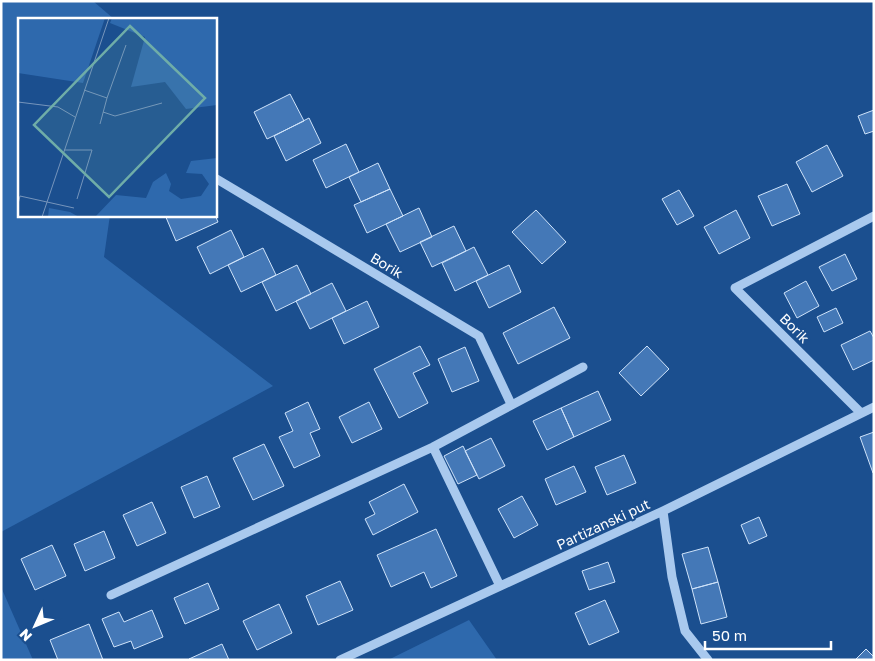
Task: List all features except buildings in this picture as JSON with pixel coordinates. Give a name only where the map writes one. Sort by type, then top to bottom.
[{"type":"street","name":"Borik","points":[[216,179],[479,336],[511,404]]},
{"type":"street","name":"Borik","points":[[861,413],[735,288],[874,216]]},
{"type":"street","points":[[111,594],[433,447],[583,367]]},
{"type":"street","name":"Partizanski put","points":[[340,660],[663,511],[874,407]]},
{"type":"street","points":[[433,447],[500,586]]},
{"type":"street","points":[[663,511],[672,577],[685,631],[708,660]]},
{"type":"shaded area","points":[[1,1],[93,1],[113,18],[18,18],[18,216],[110,216],[104,257],[273,386],[1,532]]},
{"type":"shaded area","points":[[1,587],[33,660],[1,660]]},
{"type":"shaded area","points":[[469,620],[497,660],[388,660]]}]
